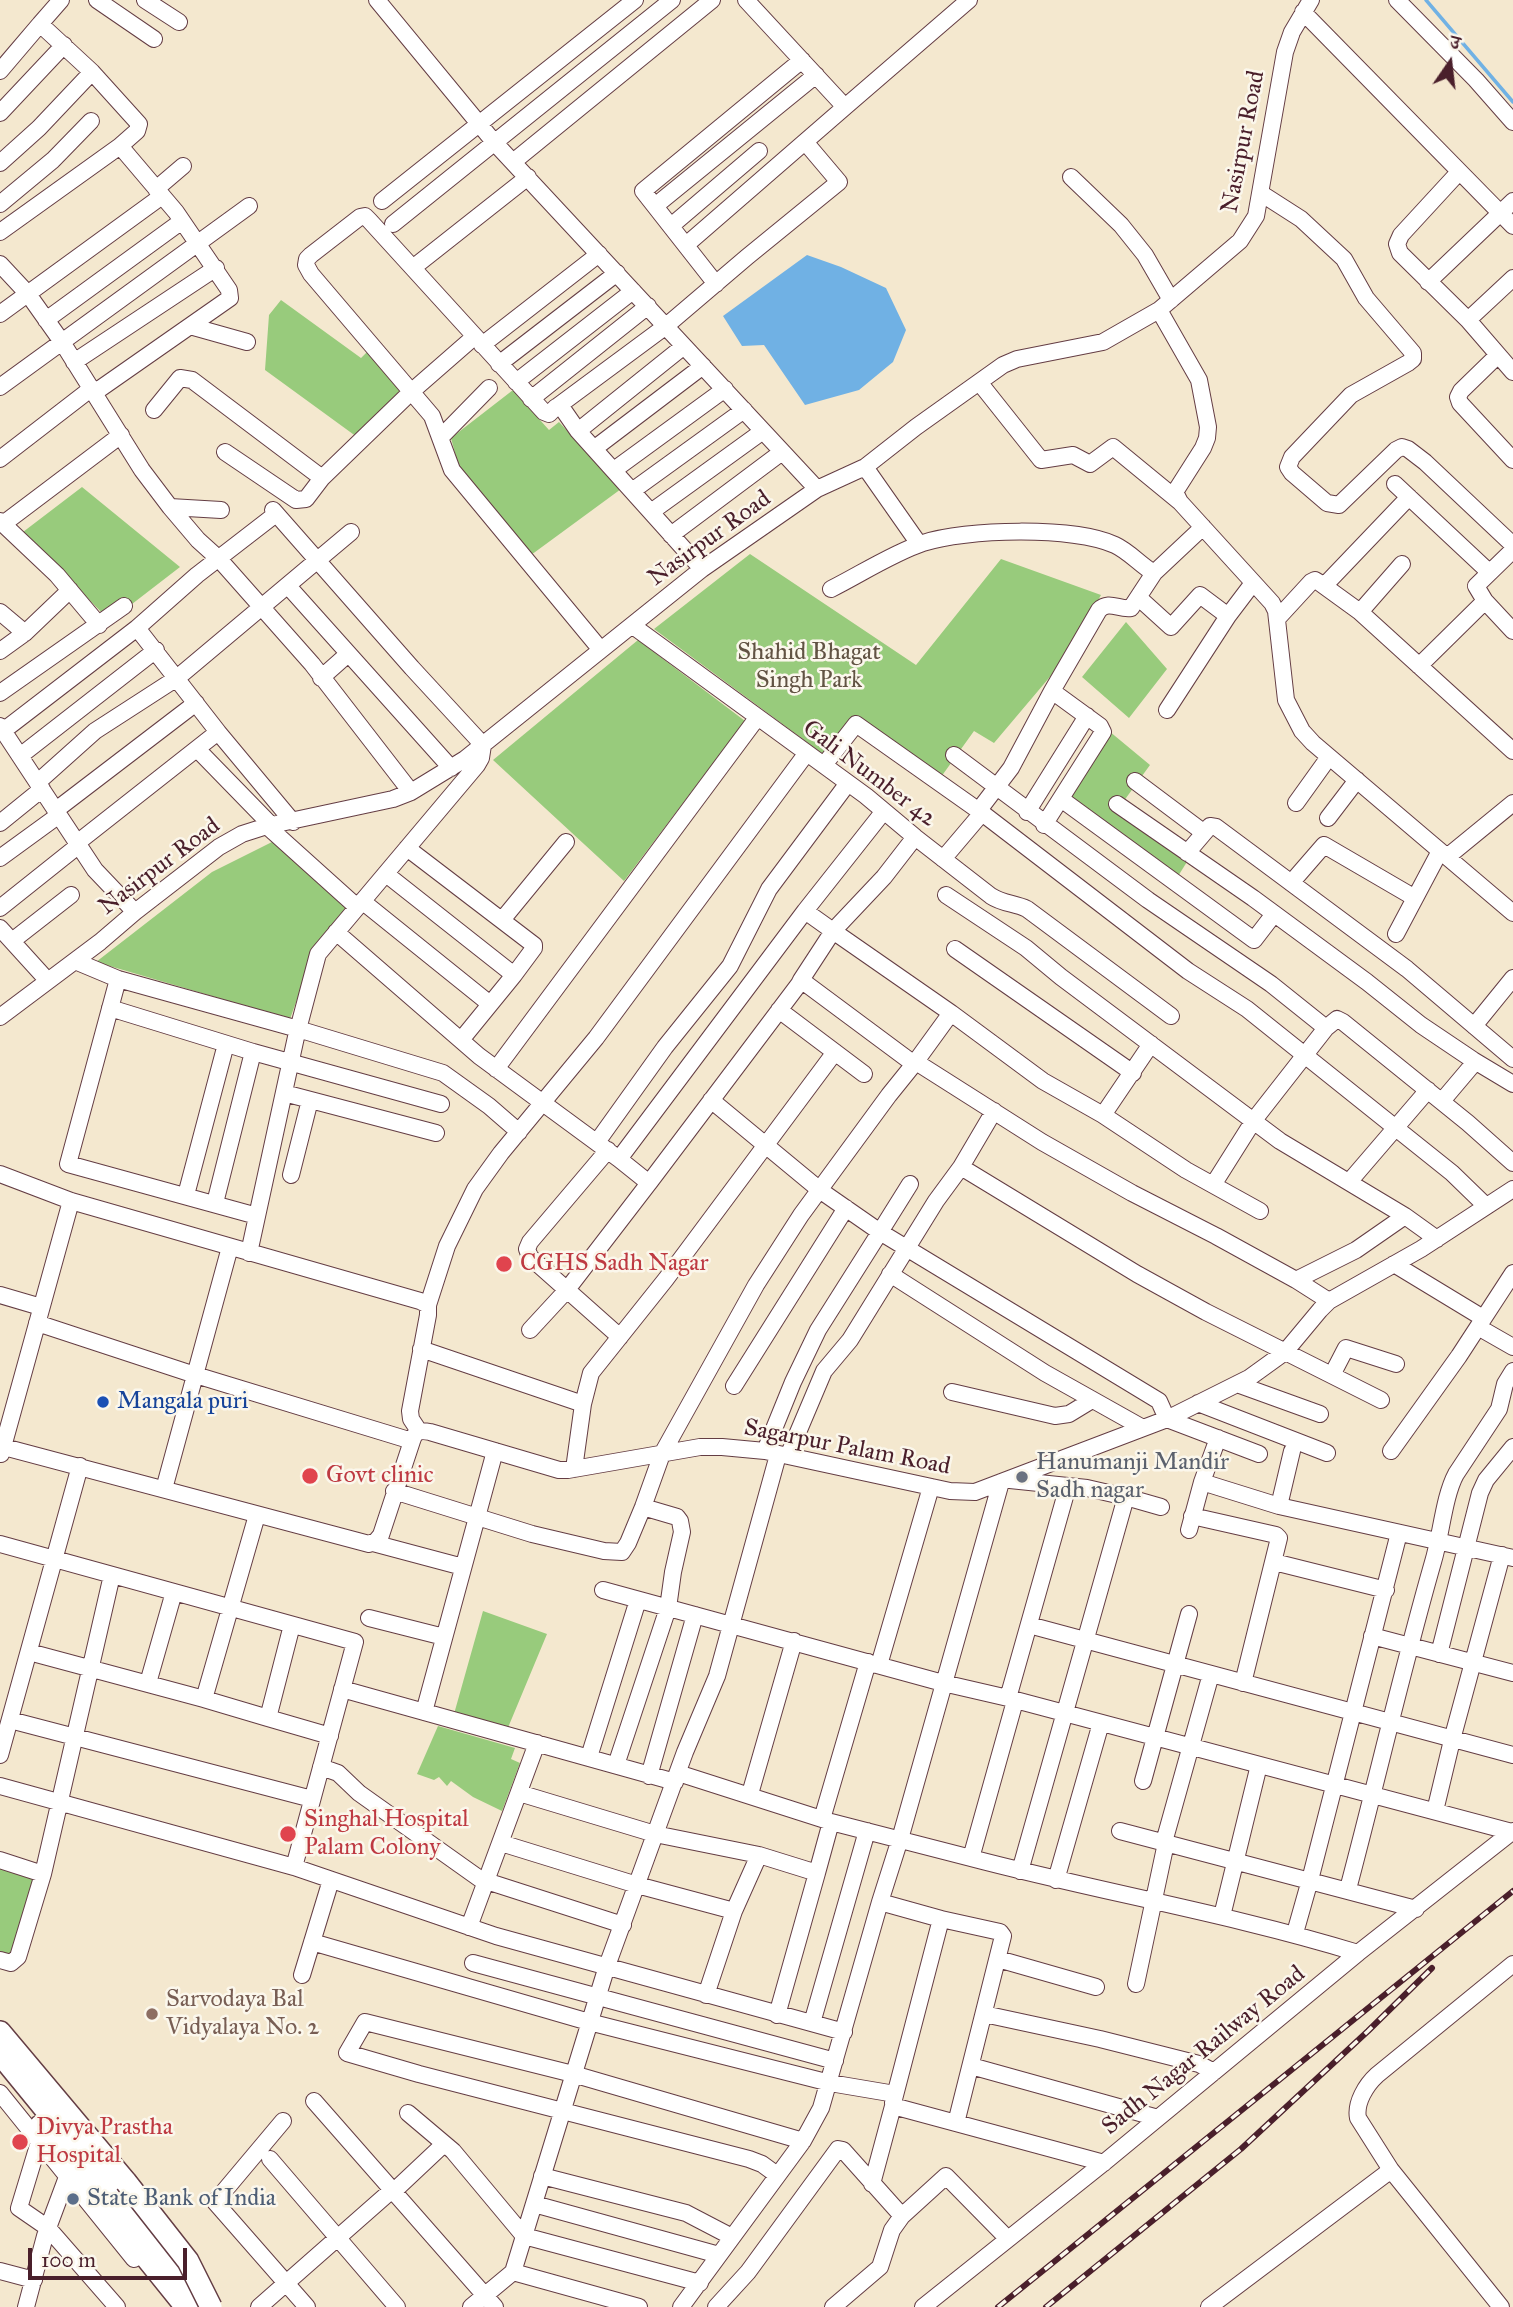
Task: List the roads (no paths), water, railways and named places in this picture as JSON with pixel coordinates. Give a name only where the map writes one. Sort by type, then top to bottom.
[{"type":"main road","points":[[0,2032],[126,2182],[188,2261],[209,2307]]},
{"type":"main road","points":[[0,2054],[209,2307]]},
{"type":"main road","points":[[0,2076],[186,2307]]},
{"type":"street","points":[[0,71],[61,0]]},
{"type":"street","points":[[97,0],[154,38]]},
{"type":"street","points":[[145,0],[179,22]]},
{"type":"street","points":[[377,0],[494,142],[817,489]]},
{"type":"street","points":[[382,201],[635,0]]},
{"type":"street","points":[[393,224],[672,0]]},
{"type":"street","points":[[513,162],[712,0]]},
{"type":"street","points":[[746,0],[845,107]]},
{"type":"street","points":[[686,245],[969,0]]},
{"type":"street","points":[[1397,0],[1476,80],[1513,122]]},
{"type":"street","points":[[1307,6],[1459,172],[1513,226]]},
{"type":"street","name":"Nasirpur Road","points":[[1,1014],[75,961],[219,847],[242,834],[393,799],[411,792],[451,768],[702,569],[817,489],[865,467],[1003,365],[1017,359],[1103,342],[1165,305],[1240,241],[1251,228],[1262,194],[1284,52],[1307,6]]},
{"type":"street","points":[[0,232],[120,146],[137,131],[139,124],[92,72],[40,24]]},
{"type":"street","points":[[0,113],[64,45]]},
{"type":"street","points":[[716,284],[643,191],[802,60]]},
{"type":"street","points":[[0,163],[39,128],[92,72]]},
{"type":"street","points":[[655,205],[816,75]]},
{"type":"street","points":[[0,204],[53,160],[91,121]]},
{"type":"street","points":[[601,650],[462,484],[452,470],[432,416],[306,265],[311,254],[365,216],[531,400],[546,414],[551,413],[666,326],[839,182],[806,143]]},
{"type":"street","points":[[0,458],[231,295],[216,268],[182,221],[120,146]]},
{"type":"street","points":[[671,226],[759,151]]},
{"type":"street","points":[[0,314],[159,192],[183,166]]},
{"type":"street","points":[[1459,172],[1401,235],[1397,244],[1400,253],[1507,362],[1461,391],[1458,397],[1460,403],[1513,460]]},
{"type":"street","points":[[419,263],[528,177]]},
{"type":"street","points":[[1071,177],[1121,225],[1145,255],[1199,380],[1208,427],[1207,438],[1177,486],[1175,492],[1180,502]]},
{"type":"street","points":[[1262,194],[1301,219],[1344,260],[1366,298],[1413,354],[1413,359],[1408,363],[1345,401],[1292,457],[1288,467],[1327,503],[1339,505],[1396,450],[1402,447],[1408,449],[1425,462],[1513,548],[1476,586],[1485,601],[1513,631]]},
{"type":"street","points":[[1428,282],[1513,201]]},
{"type":"street","points":[[0,387],[249,206]]},
{"type":"street","points":[[46,320],[182,221]]},
{"type":"street","points":[[225,452],[296,500],[306,499],[322,478],[411,392],[599,254]]},
{"type":"street","points":[[0,264],[27,294],[62,342],[142,470],[170,507],[262,608],[411,792]]},
{"type":"street","points":[[74,362],[216,268]]},
{"type":"street","points":[[499,364],[617,274]]},
{"type":"street","points":[[1468,320],[1513,278]]},
{"type":"street","points":[[516,383],[633,291]]},
{"type":"street","points":[[531,400],[648,306]]},
{"type":"street","points":[[190,326],[247,342]]},
{"type":"street","points":[[578,431],[684,346]]},
{"type":"street","points":[[595,448],[703,366]]},
{"type":"street","points":[[154,410],[180,378],[192,380],[322,478]]},
{"type":"street","points":[[979,382],[1041,460],[1073,456],[1090,464],[1113,447],[1180,502],[1272,603],[1277,619],[1286,700],[1303,731],[1329,757],[1513,913]]},
{"type":"street","points":[[441,437],[489,388]]},
{"type":"street","points":[[614,470],[725,389]]},
{"type":"street","points":[[558,406],[702,569]]},
{"type":"street","points":[[632,491],[744,410]]},
{"type":"street","points":[[651,512],[763,431]]},
{"type":"street","points":[[99,625],[70,590],[2,522],[121,435]]},
{"type":"street","points":[[671,535],[782,452]]},
{"type":"street","points":[[865,467],[919,544]]},
{"type":"street","points":[[1395,484],[1489,572]]},
{"type":"street","points":[[1324,586],[1409,497]]},
{"type":"street","points":[[170,507],[221,510]]},
{"type":"street","points":[[135,912],[94,870],[40,785],[3,737],[274,512],[483,745],[477,765],[318,954],[290,1063],[249,1253]]},
{"type":"street","points":[[943,859],[1011,768],[1099,610],[1108,604],[1128,609],[1134,605],[1154,573],[1203,527]]},
{"type":"street","points":[[831,589],[919,544],[1000,531],[1077,535],[1115,545],[1154,573]]},
{"type":"street","points":[[0,823],[95,731],[177,678],[351,532]]},
{"type":"street","points":[[1360,612],[1402,564]]},
{"type":"street","points":[[1277,619],[1315,580],[1360,612],[1513,751]]},
{"type":"street","points":[[1167,710],[1228,616],[1253,583]]},
{"type":"street","points":[[288,586],[451,768]]},
{"type":"street","points":[[0,651],[25,633],[70,590]]},
{"type":"street","points":[[1139,598],[1171,627],[1200,595],[1228,616]]},
{"type":"street","points":[[1419,666],[1485,601]]},
{"type":"street","points":[[0,693],[124,606]]},
{"type":"street","points":[[1,615],[25,633]]},
{"type":"street","name":"Gali Number 42","points":[[633,626],[848,783],[974,884],[999,901],[1027,909],[1171,1016]]},
{"type":"street","points":[[137,628],[293,822]]},
{"type":"street","points":[[20,756],[156,650]]},
{"type":"street","points":[[321,678],[348,654]]},
{"type":"street","points":[[1044,825],[1103,732],[1103,729],[1087,716],[1052,691]]},
{"type":"street","points":[[0,858],[196,703]]},
{"type":"street","points":[[1027,812],[1087,716]]},
{"type":"street","points":[[496,1069],[757,718]]},
{"type":"street","points":[[824,765],[856,724],[980,811],[1188,971],[1247,1009],[1452,1172],[1486,1206]]},
{"type":"street","points":[[0,908],[218,732]]},
{"type":"street","points":[[197,749],[270,826],[360,904],[490,1004]]},
{"type":"street","points":[[373,1543],[381,1535],[394,1490],[420,1435],[411,1419],[410,1411],[428,1305],[447,1246],[475,1189],[596,1038],[806,754]]},
{"type":"street","points":[[954,755],[1044,825],[1271,984],[1326,1028]]},
{"type":"street","points":[[1296,803],[1329,757]]},
{"type":"street","points":[[1328,817],[1357,780]]},
{"type":"street","points":[[1135,781],[1203,832]]},
{"type":"street","points":[[608,1150],[665,1047],[730,966],[769,890],[848,783]]},
{"type":"street","points":[[1061,799],[1254,940],[1274,914]]},
{"type":"street","points":[[1396,934],[1415,898],[1444,854],[1513,803]]},
{"type":"street","points":[[1116,804],[1274,914],[1421,1024],[1475,1062],[1513,1084]]},
{"type":"street","points":[[620,1337],[530,1258],[527,1253],[528,1246],[805,911],[884,811]]},
{"type":"street","points":[[1176,883],[1203,832],[1210,826],[1216,827],[1407,969],[1513,1059]]},
{"type":"street","points":[[530,1330],[566,1291],[649,1183],[801,980],[833,930],[884,877],[915,837]]},
{"type":"street","points":[[502,920],[566,842]]},
{"type":"street","points":[[1291,883],[1324,845],[1415,898]]},
{"type":"street","points":[[407,848],[535,946],[461,1040]]},
{"type":"street","points":[[386,874],[514,975]]},
{"type":"street","points":[[12,941],[71,895]]},
{"type":"street","points":[[946,895],[1026,948],[1280,1141],[1405,1216],[1437,1239]]},
{"type":"street","points":[[805,911],[1043,1081],[1102,1115],[1186,1170],[1260,1211]]},
{"type":"street","points":[[0,928],[48,981]]},
{"type":"street","points":[[336,932],[496,1069],[649,1183]]},
{"type":"street","points":[[955,949],[1133,1073]]},
{"type":"street","points":[[75,961],[118,979],[443,1073],[489,1106],[519,1132]]},
{"type":"street","points":[[1474,1026],[1513,978]]},
{"type":"street","points":[[118,979],[68,1164],[257,1216]]},
{"type":"street","points":[[801,980],[915,1063],[1132,1194],[1216,1236],[1329,1301]]},
{"type":"street","points":[[110,1008],[290,1063],[441,1104]]},
{"type":"street","points":[[779,1010],[864,1074]]},
{"type":"street","points":[[394,1490],[532,1534],[604,1551],[622,1552],[643,1507],[662,1454],[781,1243],[951,1013]]},
{"type":"street","points":[[1213,1185],[1254,1121],[1326,1028],[1337,1019],[1429,1090],[1513,1163]]},
{"type":"street","points":[[186,1195],[226,1044]]},
{"type":"street","points":[[1102,1115],[1151,1044]]},
{"type":"street","points":[[215,1203],[253,1052]]},
{"type":"street","points":[[574,1468],[583,1404],[591,1373],[666,1279],[835,1052]]},
{"type":"street","points":[[1442,1101],[1475,1062]]},
{"type":"street","points":[[1349,1182],[1429,1090]]},
{"type":"street","points":[[284,1093],[436,1133]]},
{"type":"street","points":[[291,1175],[310,1100]]},
{"type":"street","points":[[711,1100],[820,1190],[880,1232],[1159,1401],[1167,1419],[1259,1454]]},
{"type":"street","points":[[777,1454],[824,1371],[846,1346],[994,1111]]},
{"type":"street","points":[[961,1167],[1138,1274],[1285,1352],[1381,1399]]},
{"type":"street","points":[[0,1174],[71,1201],[428,1305]]},
{"type":"street","points":[[495,2303],[513,2272],[607,1966],[706,1698],[717,1676],[777,1454],[793,1382],[818,1330],[909,1184]]},
{"type":"street","name":"Sagarpur Palam Road","points":[[0,1295],[39,1315],[195,1374],[549,1467],[574,1468],[710,1447],[777,1454],[950,1492],[975,1492],[1167,1419],[1249,1378],[1285,1352],[1329,1301],[1437,1239],[1486,1206],[1511,1196]]},
{"type":"street","points":[[71,1201],[1,1447],[357,1542],[373,1543],[463,1567]]},
{"type":"street","points":[[734,1386],[846,1208]]},
{"type":"street","points":[[1296,1280],[1356,1250],[1405,1216]]},
{"type":"street","points":[[164,1489],[230,1247]]},
{"type":"street","points":[[1394,1264],[1513,1348]]},
{"type":"street","points":[[1391,1451],[1460,1356],[1480,1323],[1506,1297],[1513,1273]]},
{"type":"street","points":[[890,1275],[1045,1373],[1143,1428]]},
{"type":"street","points":[[1332,1375],[1346,1348],[1396,1364]]},
{"type":"street","points":[[421,1349],[583,1404]]},
{"type":"street","points":[[1348,1889],[1453,1479],[1508,1393],[1513,1371]]},
{"type":"street","points":[[1237,1384],[1320,1415]]},
{"type":"street","points":[[953,1392],[1055,1416],[1069,1414],[1092,1400]]},
{"type":"street","points":[[1198,1403],[1327,1453]]},
{"type":"street","points":[[1217,1438],[1190,1523],[1278,1536],[1279,1541],[1243,1683]]},
{"type":"street","points":[[1439,1654],[1483,1486],[1513,1447]]},
{"type":"street","points":[[425,1712],[495,1451]]},
{"type":"street","points":[[1279,1506],[1292,1451]]},
{"type":"street","points":[[0,1755],[80,1466]]},
{"type":"street","points":[[681,2307],[817,2118],[830,2083],[943,1683],[1004,1481],[1099,1490],[1161,1507]]},
{"type":"street","points":[[1202,1482],[1279,1506],[1508,1557],[1452,1739],[1436,1811]]},
{"type":"street","points":[[971,1858],[1029,1625],[1068,1486]]},
{"type":"street","points":[[777,2015],[817,1873],[826,1820],[873,1663],[931,1487]]},
{"type":"street","points":[[1020,1871],[1126,1497]]},
{"type":"street","points":[[616,1765],[668,1608],[681,1539],[681,1525],[677,1517],[643,1507]]},
{"type":"street","points":[[204,1699],[257,1515]]},
{"type":"street","points":[[1295,1933],[1399,1533]]},
{"type":"street","points":[[0,1544],[355,1642],[294,1867]]},
{"type":"street","points":[[1273,1562],[1386,1590]]},
{"type":"street","points":[[0,1960],[11,1963],[18,1957],[43,1874],[112,1575]]},
{"type":"street","points":[[603,1590],[943,1683],[1512,1831]]},
{"type":"street","points":[[148,1683],[174,1592]]},
{"type":"street","points":[[589,1757],[638,1600]]},
{"type":"street","points":[[1143,1782],[1189,1614]]},
{"type":"street","points":[[649,1776],[695,1615]]},
{"type":"street","points":[[369,1618],[444,1637]]},
{"type":"street","points":[[268,1718],[292,1625]]},
{"type":"street","points":[[1029,1625],[1513,1755]]},
{"type":"street","points":[[1372,1636],[1513,1673]]},
{"type":"street","points":[[750,1794],[794,1641]]},
{"type":"street","points":[[29,1652],[148,1683],[330,1736]]},
{"type":"street","points":[[1136,1984],[1165,1843],[1211,1674]]},
{"type":"street","points":[[342,1689],[649,1776],[677,1778],[750,1794],[867,1831],[1056,1880],[1295,1933],[1358,1953]]},
{"type":"street","points":[[10,1720],[312,1799]]},
{"type":"street","points":[[1056,1880],[1101,1723]]},
{"type":"street","points":[[469,1927],[537,1743]]},
{"type":"street","points":[[1222,1916],[1259,1765]]},
{"type":"street","points":[[321,1767],[338,1773],[359,1793],[480,1879],[623,1924]]},
{"type":"street","points":[[0,1786],[294,1867],[469,1927],[844,2032]]},
{"type":"street","points":[[519,1793],[656,1834],[759,1855],[817,1873]]},
{"type":"street","points":[[812,2023],[867,1831]]},
{"type":"street","points":[[1120,1831],[1416,1909]]},
{"type":"street","name":"Sadh Nagar Railway Road","points":[[923,2307],[1512,1831]]},
{"type":"street","points":[[500,1843],[637,1885],[734,1911]]},
{"type":"street","points":[[706,1995],[734,1911],[759,1855]]},
{"type":"street","points":[[0,1860],[43,1874]]},
{"type":"street","points":[[302,1975],[331,1880]]},
{"type":"street","points":[[880,1902],[1002,1934],[956,2123]]},
{"type":"street","points":[[872,2184],[941,1919]]},
{"type":"street","points":[[312,1942],[590,2022],[894,2100],[956,2123],[1104,2163]]},
{"type":"street","points":[[998,1959],[1096,1987]]},
{"type":"street","points":[[473,1963],[835,2060]]},
{"type":"street","points":[[1501,2307],[1391,2170],[1358,2118],[1357,2108],[1366,2088],[1377,2075],[1513,1964]]},
{"type":"street","points":[[984,2014],[1100,2039],[1204,2066],[1214,2072]]},
{"type":"street","points":[[777,2175],[762,2164],[749,2159],[347,2053],[365,2022],[573,2074],[803,2141]]},
{"type":"street","points":[[0,2039],[218,2307]]},
{"type":"street","points":[[971,2066],[1158,2118]]},
{"type":"street","points":[[0,2093],[173,2307]]},
{"type":"street","points":[[314,2101],[495,2303]]},
{"type":"street","points":[[408,2113],[453,2151],[524,2236],[700,2283]]},
{"type":"street","points":[[283,2121],[215,2202],[307,2307]]},
{"type":"street","points":[[39,2142],[19,2208],[48,2228],[117,2307]]},
{"type":"street","points":[[259,2307],[444,2144]]},
{"type":"street","points":[[716,2307],[748,2272],[838,2150],[843,2150],[902,2216]]},
{"type":"street","points":[[270,2159],[397,2307]]},
{"type":"street","points":[[1209,2307],[1391,2170]]},
{"type":"street","points":[[542,2176],[686,2213],[732,2237]]},
{"type":"street","points":[[833,2307],[880,2267],[892,2230],[902,2216],[946,2176],[1007,2238]]},
{"type":"street","points":[[26,2307],[48,2228],[67,2177]]},
{"type":"street","points":[[534,2204],[719,2255]]},
{"type":"street","points":[[0,2271],[34,2280]]},
{"type":"street","points":[[513,2272],[639,2307]]},
{"type":"street","points":[[471,2307],[495,2303]]},
{"type":"water","points":[[807,255],[886,288],[906,330],[893,362],[859,390],[805,405],[764,345],[742,346],[723,316]]},
{"type":"waterway","points":[[1426,0],[1513,102]]},
{"type":"railway","points":[[998,2307],[1513,1891]]},
{"type":"railway","points":[[1046,2307],[1241,2149],[1432,1968]]},
{"type":"place","name":"CGHS Sadh Nagar","points":[[504,1264]]},
{"type":"place","name":"Mangala puri","points":[[103,1402]]},
{"type":"place","name":"Govt clinic","points":[[310,1476]]},
{"type":"place","name":"Hanumanji Mandir Sadh nagar","points":[[1022,1477]]},
{"type":"place","name":"Singhal Hospital Palam Colony","points":[[288,1834]]},
{"type":"place","name":"Sarvodaya Bal Vidyalaya No. 2","points":[[152,2014]]},
{"type":"place","name":"Divya Prastha Hospital","points":[[20,2142]]},
{"type":"place","name":"State Bank of India","points":[[73,2199]]},
{"type":"park label","name":"Shahid Bhagat Singh Park","points":[[809,667]]}]
